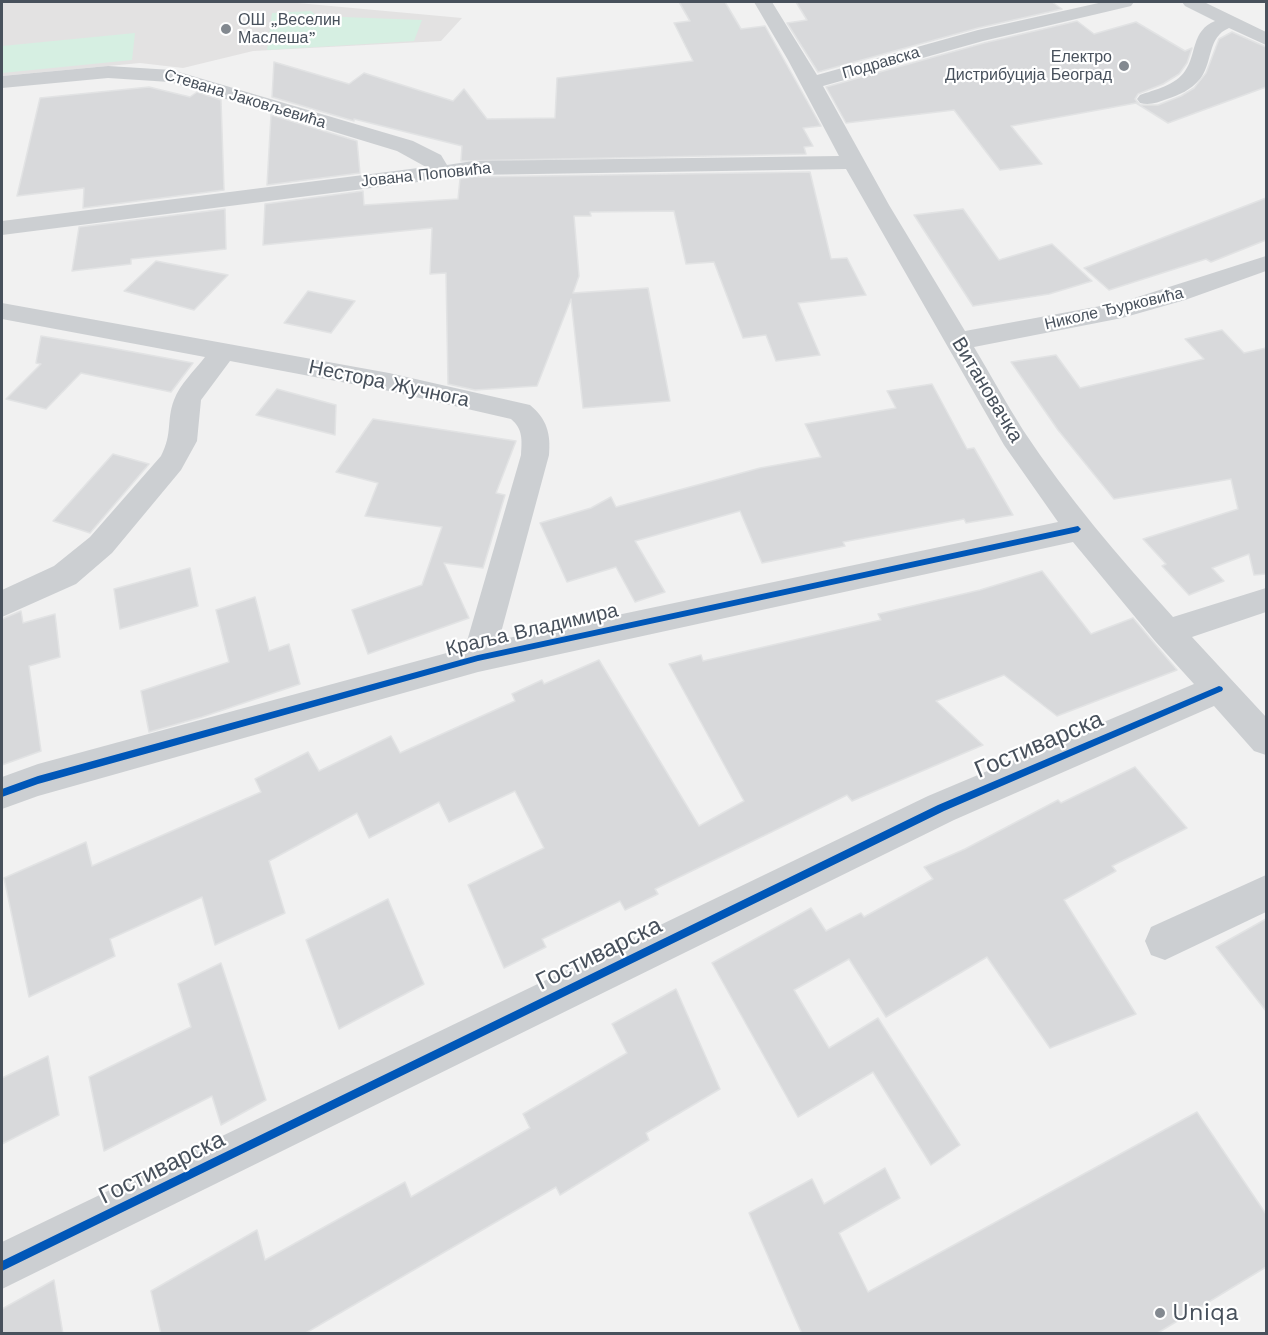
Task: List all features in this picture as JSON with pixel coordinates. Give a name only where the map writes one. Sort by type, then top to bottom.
[{"type":"street","name":"Витановачка","points":[[763,2],[812,83],[852,162],[1014,437],[1078,529],[1166,632],[1266,740]]},
{"type":"street","name":"Подравска","points":[[812,83],[978,36],[1125,2]]},
{"type":"street","points":[[1191,2],[1266,39]]},
{"type":"street","points":[[1148,99],[1188,81],[1199,68],[1201,53],[1213,28],[1229,22]]},
{"type":"street","name":"Стевана Јаковљевића","points":[[2,82],[118,72],[172,75],[232,96],[405,146],[433,160],[440,171]]},
{"type":"street","name":"Јована Поповића","points":[[2,228],[440,171],[487,167],[852,162]]},
{"type":"street","name":"Николе Ђурковића","points":[[957,341],[1067,321],[1143,304],[1188,291],[1266,263]]},
{"type":"street","name":"Нестора Жучнога","points":[[2,311],[400,385],[520,412],[534,424],[537,437],[535,455],[478,658]]},
{"type":"street","points":[[2,604],[65,575],[107,538],[171,463],[183,441],[185,408],[188,398],[223,352]]},
{"type":"street","name":"Краља Владимира","points":[[2,793],[38,780],[478,658],[1078,529]]},
{"type":"street","points":[[1166,632],[1266,600]]},
{"type":"street","name":"Гостиварска","points":[[2,1266],[941,808],[1219,689]]},
{"type":"street","points":[[1166,941],[1266,893]]},
{"type":"shaded area","name":"ОШ „Веселин Маслеша”","points":[[2,2],[287,2],[462,18],[441,41],[253,51],[183,68],[140,63],[2,76]]},
{"type":"green space","points":[[311,11],[317,16],[422,20],[414,41],[267,50],[272,13]]},
{"type":"green space","points":[[135,33],[132,60],[2,73],[2,46]]},
{"type":"building","points":[[679,2],[725,2],[741,29],[765,26],[821,126],[803,128],[813,146],[804,147],[806,154],[461,161],[462,146],[354,119],[354,121],[272,97],[274,62],[349,84],[364,73],[453,101],[464,89],[487,119],[555,118],[557,78],[693,61],[674,23],[690,21]]},
{"type":"building","points":[[796,2],[1052,2],[1062,9],[978,28],[818,72],[787,23],[807,20]]},
{"type":"building","points":[[1077,21],[1094,34],[1136,22],[1185,51],[1192,48],[1187,63],[1179,74],[1163,84],[1138,94],[1135,99],[1140,105],[1158,105],[1194,88],[1206,73],[1219,39],[1232,32],[1266,47],[1266,87],[1168,123],[1136,103],[1011,126],[1042,164],[1000,170],[954,110],[846,123],[826,87],[984,43]]},
{"type":"building","points":[[149,87],[190,97],[197,92],[221,100],[224,190],[83,208],[84,188],[17,196],[40,98]]},
{"type":"building","points":[[271,115],[357,141],[360,173],[267,185]]},
{"type":"building","points":[[810,172],[831,259],[847,258],[866,295],[798,303],[820,355],[776,361],[766,335],[743,338],[714,262],[686,264],[674,211],[590,212],[591,216],[574,216],[579,276],[573,293],[648,288],[670,401],[583,408],[571,299],[537,386],[475,390],[448,384],[446,273],[430,274],[432,228],[263,245],[265,204],[363,191],[364,205],[458,199],[460,179],[473,177]]},
{"type":"building","points":[[1266,198],[1266,240],[1211,262],[1206,259],[1109,290],[1084,268]]},
{"type":"building","points":[[225,209],[226,249],[131,259],[131,264],[72,271],[79,227]]},
{"type":"building","points":[[963,209],[999,260],[1052,244],[1092,281],[1049,294],[973,306],[914,215]]},
{"type":"building","points":[[156,261],[228,275],[194,310],[124,291]]},
{"type":"building","points":[[308,291],[355,301],[331,333],[284,323]]},
{"type":"building","points":[[1222,330],[1244,353],[1266,348],[1266,574],[1254,575],[1249,554],[1212,568],[1224,581],[1189,595],[1162,566],[1166,564],[1143,539],[1238,509],[1231,479],[1114,499],[1058,430],[1011,362],[1056,355],[1080,388],[1204,359],[1185,339]]},
{"type":"building","points":[[41,336],[193,363],[171,392],[81,373],[46,409],[6,399],[41,364],[36,363]]},
{"type":"building","points":[[932,384],[967,449],[974,448],[1013,515],[966,523],[964,519],[843,542],[845,546],[762,563],[740,511],[635,541],[665,592],[635,602],[616,567],[567,582],[540,523],[591,508],[611,497],[616,507],[760,468],[821,457],[805,424],[896,408],[887,391]]},
{"type":"building","points":[[277,389],[336,405],[335,435],[256,415]]},
{"type":"building","points":[[373,419],[516,441],[496,493],[505,495],[483,568],[444,563],[469,618],[368,654],[352,610],[422,585],[442,527],[365,516],[378,483],[336,472]]},
{"type":"building","points":[[113,454],[149,464],[90,533],[53,521]]},
{"type":"building","points":[[190,568],[198,606],[120,629],[114,589]]},
{"type":"building","points":[[1042,571],[1091,634],[1133,618],[1177,670],[1057,716],[1004,675],[936,701],[983,745],[852,801],[847,795],[655,889],[658,894],[625,910],[620,901],[542,939],[546,947],[504,968],[468,885],[544,848],[515,791],[449,822],[439,802],[369,838],[357,813],[269,861],[285,913],[215,945],[202,897],[110,939],[115,956],[29,997],[4,878],[86,842],[92,866],[261,792],[255,779],[308,752],[319,771],[391,736],[400,753],[515,701],[512,694],[542,680],[544,684],[599,660],[699,826],[744,801],[669,664],[701,655],[703,661],[881,620],[878,614],[980,590]]},
{"type":"building","points":[[255,597],[269,651],[289,644],[300,684],[149,732],[141,691],[229,662],[216,610]]},
{"type":"building","points":[[21,611],[23,623],[55,614],[60,657],[29,666],[41,751],[2,765],[2,619]]},
{"type":"building","points":[[1135,767],[1187,828],[1112,866],[1116,871],[1064,900],[1136,1014],[1050,1048],[987,957],[886,1017],[849,959],[794,990],[829,1048],[878,1018],[960,1145],[931,1165],[873,1072],[798,1117],[712,963],[811,908],[826,931],[861,913],[864,917],[933,879],[924,867],[965,849],[1058,800],[1061,803]]},
{"type":"building","points":[[388,899],[424,984],[339,1029],[306,940]]},
{"type":"building","points":[[1266,919],[1266,1011],[1216,947]]},
{"type":"building","points":[[221,963],[266,1100],[221,1125],[212,1096],[104,1151],[89,1077],[191,1027],[178,984]]},
{"type":"building","points":[[676,989],[720,1089],[646,1133],[649,1140],[560,1195],[556,1187],[304,1334],[161,1334],[151,1291],[257,1230],[265,1260],[405,1182],[411,1197],[530,1128],[523,1114],[627,1053],[612,1024]]},
{"type":"building","points":[[48,1056],[59,1115],[2,1144],[2,1078]]},
{"type":"building","points":[[1197,1112],[1266,1214],[1266,1267],[1156,1334],[802,1334],[749,1213],[812,1179],[824,1204],[885,1168],[900,1198],[839,1233],[868,1292]]},
{"type":"building","points":[[54,1280],[63,1334],[2,1334],[2,1309]]},
{"type":"cycle path","points":[[2,793],[38,780],[478,658],[1078,529]]},
{"type":"cycle path","points":[[2,1266],[941,808],[1219,689]]},
{"type":"place","name":"ОШ „Веселин Маслеша”","points":[[226,29]]},
{"type":"place","name":"Електро Дистрибуција Београд","points":[[1124,66]]},
{"type":"place","name":"Uniqa","points":[[1160,1313]]}]
